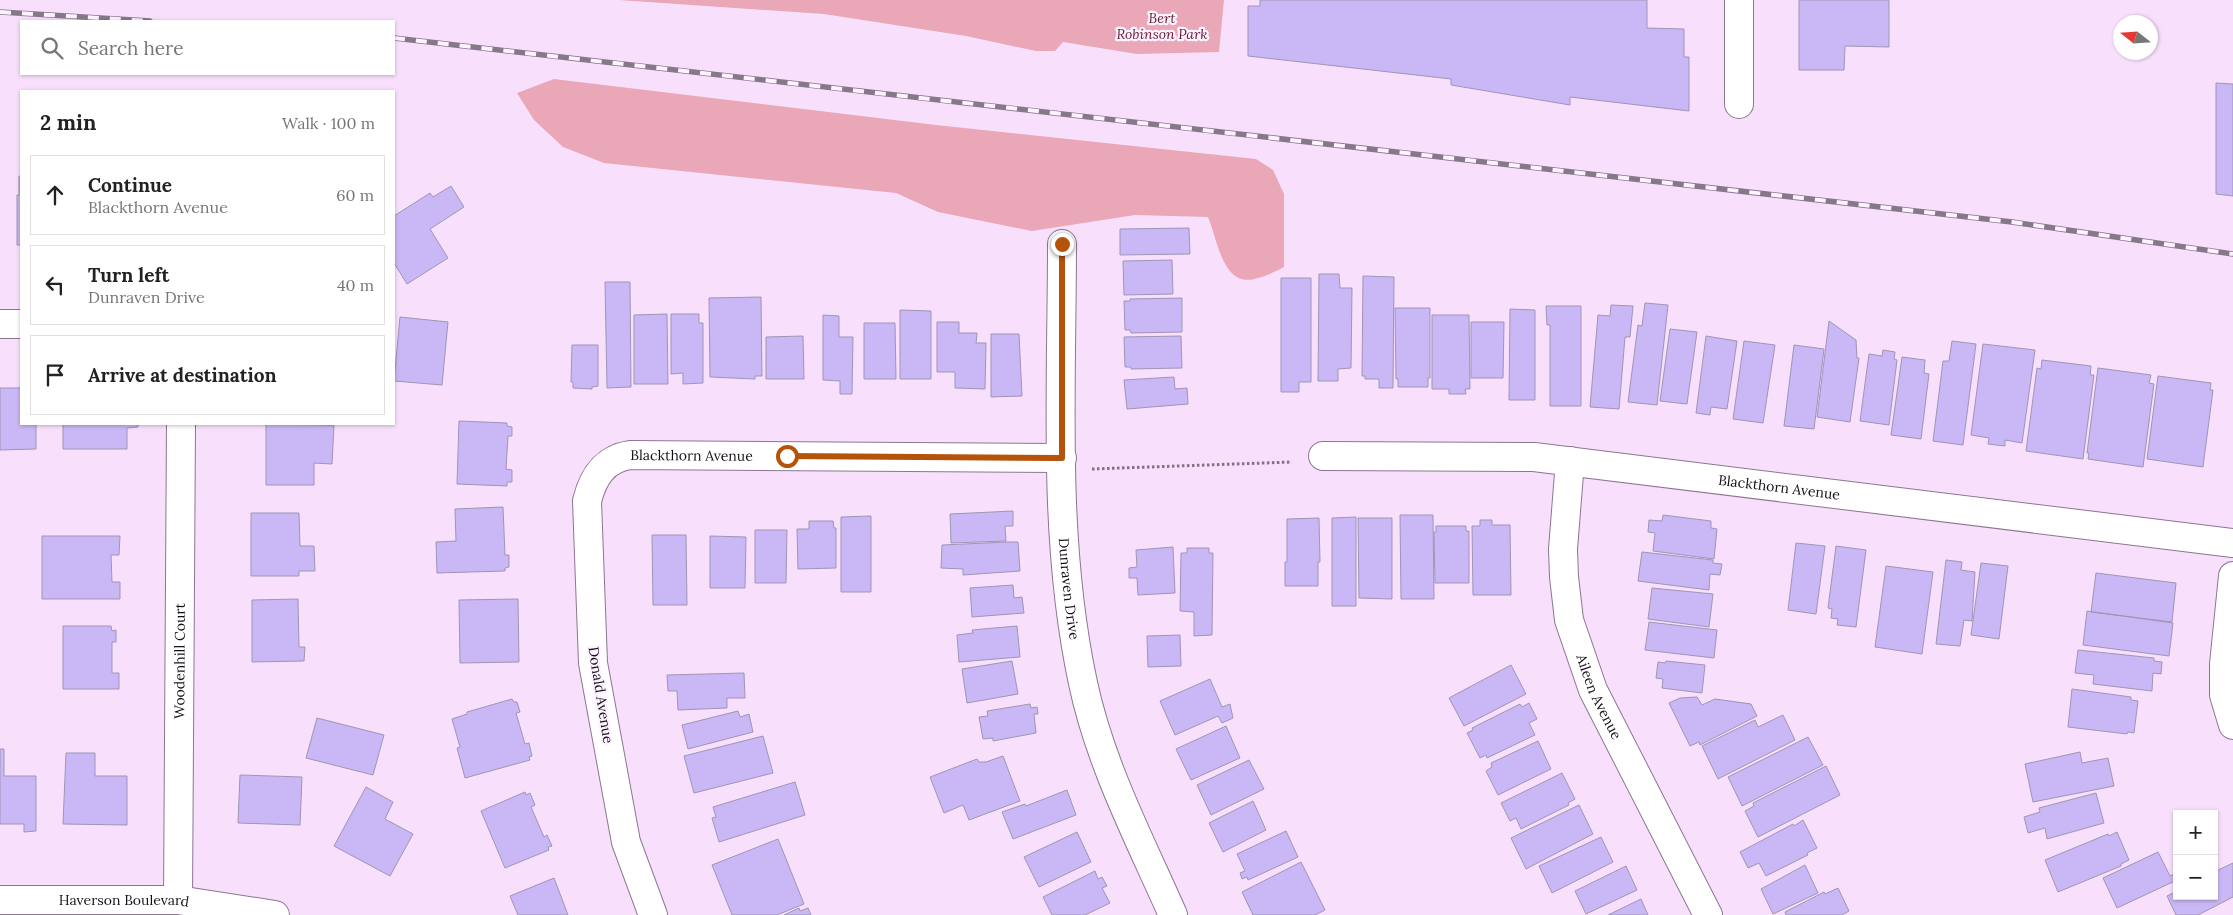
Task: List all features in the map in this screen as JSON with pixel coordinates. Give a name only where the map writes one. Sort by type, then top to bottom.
[{"type":"street","points":[[1739,0],[1739,104]]},
{"type":"street","name":"Dunraven Drive","points":[[1062,244],[1061,514],[1066,582],[1083,685],[1114,781],[1173,915]]},
{"type":"street","points":[[0,324],[20,324]]},
{"type":"street","name":"Woodenhill Court","points":[[178,900],[181,425]]},
{"type":"street","name":"Blackthorn Avenue","points":[[598,472],[608,463],[620,457],[630,455],[1062,458]]},
{"type":"street","name":"Blackthorn Avenue","points":[[1323,456],[1495,456],[1570,461],[2233,543]]},
{"type":"street","name":"Aileen Avenue","points":[[1570,461],[1564,522],[1564,577],[1570,620],[1578,647],[1593,690],[1708,915]]},
{"type":"street","name":"Donald Avenue","points":[[598,472],[591,484],[587,501],[593,663],[626,842],[653,915]]},
{"type":"street","points":[[2233,576],[2224,664],[2224,695],[2233,725]]},
{"type":"street","name":"Haverson Boulevard","points":[[13,905],[178,900],[275,915]]},
{"type":"path","points":[[1087,469],[1292,462]]},
{"type":"green space","name":"Bert Robinson Park","points":[[619,0],[1224,0],[1219,52],[1137,54],[1063,42],[1055,51],[1036,51],[966,36],[824,14]]},
{"type":"green space","points":[[554,79],[936,125],[1256,159],[1273,170],[1284,194],[1284,267],[1258,278],[1246,280],[1237,277],[1229,270],[1224,261],[1208,217],[1135,215],[1032,231],[938,212],[896,193],[604,163],[563,147],[534,120],[517,93]]},
{"type":"building","points":[[1260,0],[1647,0],[1647,28],[1684,29],[1684,57],[1689,57],[1689,111],[1570,97],[1570,105],[1451,85],[1451,79],[1248,56],[1248,6],[1260,6]]},
{"type":"building","points":[[1799,0],[1889,0],[1889,47],[1845,46],[1844,70],[1799,70]]},
{"type":"building","points":[[2216,83],[2233,84],[2233,196],[2216,194]]},
{"type":"building","points":[[20,176],[20,245],[17,245],[17,195],[19,195]]},
{"type":"building","points":[[451,186],[464,207],[430,229],[448,258],[407,284],[395,265],[395,215],[430,193],[433,197]]},
{"type":"building","points":[[1189,228],[1190,254],[1120,255],[1120,229]]},
{"type":"building","points":[[1172,260],[1173,294],[1124,295],[1123,261]]},
{"type":"building","points":[[1319,274],[1339,274],[1340,288],[1352,288],[1351,368],[1338,369],[1338,381],[1318,381]]},
{"type":"building","points":[[1363,276],[1394,277],[1393,388],[1379,388],[1379,379],[1365,379],[1365,376],[1362,376]]},
{"type":"building","points":[[1281,278],[1311,278],[1311,382],[1299,382],[1299,392],[1281,392]]},
{"type":"building","points":[[605,282],[630,282],[631,387],[607,388]]},
{"type":"building","points":[[761,297],[762,376],[755,376],[755,379],[710,377],[709,298]]},
{"type":"building","points":[[1182,298],[1182,332],[1131,333],[1130,330],[1125,330],[1124,301],[1130,301],[1130,299]]},
{"type":"building","points":[[1645,303],[1668,305],[1657,405],[1628,402],[1638,325],[1642,326]]},
{"type":"building","points":[[1611,305],[1633,306],[1630,337],[1625,337],[1619,409],[1590,407],[1598,315],[1610,316]]},
{"type":"building","points":[[1546,306],[1581,306],[1581,406],[1550,406],[1550,325],[1547,325]]},
{"type":"building","points":[[1395,308],[1430,308],[1430,378],[1428,378],[1428,387],[1398,387],[1398,379],[1396,379]]},
{"type":"building","points":[[1510,309],[1535,310],[1535,400],[1509,400]]},
{"type":"building","points":[[900,310],[931,311],[931,379],[900,379]]},
{"type":"building","points":[[667,314],[668,384],[634,384],[634,315]]},
{"type":"building","points":[[671,314],[699,314],[699,323],[703,323],[703,383],[683,384],[683,373],[671,374]]},
{"type":"building","points":[[823,315],[839,316],[839,337],[853,337],[852,394],[840,394],[840,381],[823,380]]},
{"type":"building","points":[[1432,315],[1469,315],[1470,389],[1465,389],[1466,394],[1449,394],[1449,389],[1432,389]]},
{"type":"building","points":[[400,317],[448,322],[442,385],[395,381]]},
{"type":"building","points":[[1829,321],[1856,340],[1857,358],[1859,358],[1850,422],[1817,417]]},
{"type":"building","points":[[937,322],[959,322],[959,333],[977,333],[976,343],[986,343],[985,389],[955,388],[955,372],[937,372]]},
{"type":"building","points":[[1471,322],[1504,322],[1503,378],[1471,378]]},
{"type":"building","points":[[864,323],[895,323],[896,379],[864,379]]},
{"type":"building","points":[[1670,329],[1697,332],[1687,404],[1660,401]]},
{"type":"building","points":[[991,334],[1019,334],[1022,396],[991,397]]},
{"type":"building","points":[[803,336],[804,379],[766,379],[766,337]]},
{"type":"building","points":[[1181,336],[1182,368],[1131,369],[1131,367],[1125,367],[1124,337]]},
{"type":"building","points":[[1706,336],[1737,341],[1727,409],[1711,407],[1710,415],[1696,413]]},
{"type":"building","points":[[1744,341],[1775,345],[1763,423],[1733,419]]},
{"type":"building","points":[[1952,341],[1976,344],[1963,445],[1933,441],[1943,361],[1949,361]]},
{"type":"building","points":[[1983,344],[2035,350],[2022,443],[2005,440],[2005,446],[1988,444],[1989,438],[1971,435]]},
{"type":"building","points":[[572,345],[598,345],[598,386],[592,387],[592,389],[573,388],[573,382],[571,382]]},
{"type":"building","points":[[1794,345],[1824,349],[1814,429],[1784,426]]},
{"type":"building","points":[[1883,350],[1895,352],[1894,359],[1897,360],[1889,425],[1860,421],[1869,354],[1882,356]]},
{"type":"building","points":[[1902,357],[1925,360],[1924,373],[1929,374],[1921,439],[1891,435]]},
{"type":"building","points":[[2042,360],[2091,366],[2090,375],[2094,375],[2083,459],[2026,451],[2037,368],[2041,369]]},
{"type":"building","points":[[2098,368],[2151,375],[2149,383],[2154,384],[2143,467],[2088,459],[2089,453],[2087,453]]},
{"type":"building","points":[[2158,376],[2211,383],[2210,390],[2213,390],[2203,467],[2147,459]]},
{"type":"building","points":[[1174,377],[1175,389],[1187,388],[1188,404],[1127,409],[1124,380]]},
{"type":"building","points":[[0,388],[20,388],[20,425],[36,425],[36,449],[0,450]]},
{"type":"building","points":[[459,421],[507,423],[507,426],[512,427],[512,436],[508,436],[506,469],[512,470],[512,482],[507,482],[507,486],[457,484]]},
{"type":"building","points":[[63,425],[138,425],[138,427],[127,428],[127,449],[63,449]]},
{"type":"building","points":[[266,425],[334,425],[332,464],[314,463],[314,485],[266,485]]},
{"type":"building","points":[[503,507],[505,555],[509,555],[509,567],[505,568],[505,571],[437,573],[436,542],[456,541],[455,509]]},
{"type":"building","points":[[1013,511],[1013,526],[1005,526],[1006,541],[951,543],[950,514]]},
{"type":"building","points":[[251,513],[299,513],[300,546],[314,546],[315,571],[299,571],[299,576],[251,576]]},
{"type":"building","points":[[1400,515],[1433,515],[1434,599],[1401,599]]},
{"type":"building","points":[[1663,515],[1711,521],[1711,528],[1717,529],[1714,559],[1653,551],[1655,533],[1648,532],[1649,520],[1662,521]]},
{"type":"building","points":[[871,516],[871,592],[841,592],[841,517]]},
{"type":"building","points":[[1356,517],[1356,606],[1332,606],[1332,518]]},
{"type":"building","points":[[1319,518],[1320,562],[1318,562],[1318,586],[1285,586],[1287,519]]},
{"type":"building","points":[[1358,518],[1392,518],[1392,599],[1359,598]]},
{"type":"building","points":[[1480,520],[1492,520],[1492,525],[1510,525],[1511,595],[1473,595],[1472,526],[1480,526]]},
{"type":"building","points":[[809,521],[833,521],[834,528],[836,528],[836,568],[798,569],[797,529],[809,529]]},
{"type":"building","points":[[1436,526],[1466,526],[1466,531],[1469,531],[1469,583],[1435,583],[1434,532],[1436,532]]},
{"type":"building","points":[[755,530],[787,530],[786,583],[755,583]]},
{"type":"building","points":[[652,535],[686,535],[687,605],[653,605]]},
{"type":"building","points":[[42,536],[120,536],[119,555],[111,555],[112,582],[120,582],[120,599],[42,599]]},
{"type":"building","points":[[710,536],[746,537],[745,588],[710,588]]},
{"type":"building","points":[[1018,542],[1020,571],[963,575],[963,569],[941,568],[942,545]]},
{"type":"building","points":[[1796,543],[1825,546],[1816,614],[1788,610]]},
{"type":"building","points":[[1836,546],[1866,550],[1856,627],[1837,625],[1838,619],[1831,618],[1832,609],[1828,608]]},
{"type":"building","points":[[1173,547],[1175,593],[1138,595],[1137,578],[1129,578],[1129,568],[1137,567],[1136,550]]},
{"type":"building","points":[[1187,548],[1209,548],[1209,553],[1213,553],[1212,635],[1194,636],[1194,612],[1180,611],[1181,553],[1187,553]]},
{"type":"building","points":[[1642,552],[1713,560],[1713,563],[1722,564],[1720,575],[1710,574],[1709,590],[1638,581]]},
{"type":"building","points":[[1946,560],[1962,562],[1961,570],[1975,572],[1972,621],[1964,620],[1960,646],[1936,644]]},
{"type":"building","points":[[1981,563],[2008,566],[1999,639],[1971,635]]},
{"type":"building","points":[[1886,566],[1933,572],[1922,654],[1875,647]]},
{"type":"building","points":[[2096,573],[2176,583],[2172,622],[2091,612]]},
{"type":"building","points":[[1013,585],[1014,598],[1022,597],[1024,613],[972,617],[970,588]]},
{"type":"building","points":[[1652,588],[1713,594],[1709,627],[1648,619]]},
{"type":"building","points":[[298,599],[299,647],[305,647],[304,661],[252,662],[252,600]]},
{"type":"building","points":[[518,599],[519,662],[460,663],[459,600]]},
{"type":"building","points":[[2087,611],[2173,623],[2169,656],[2083,645]]},
{"type":"building","points":[[1649,622],[1717,630],[1714,658],[1645,650]]},
{"type":"building","points":[[63,626],[111,626],[112,631],[116,630],[116,642],[112,642],[112,673],[119,673],[119,689],[63,689]]},
{"type":"building","points":[[1017,626],[1020,657],[959,662],[957,635],[973,633],[972,630]]},
{"type":"building","points":[[1180,635],[1181,666],[1148,667],[1147,636]]},
{"type":"building","points":[[2078,650],[2154,658],[2154,661],[2162,662],[2161,674],[2153,673],[2152,691],[2093,684],[2094,675],[2075,673]]},
{"type":"building","points":[[1012,661],[1018,694],[967,703],[962,669]]},
{"type":"building","points":[[1666,661],[1705,665],[1702,693],[1662,688],[1663,679],[1656,678],[1658,662],[1665,663]]},
{"type":"building","points":[[1511,665],[1526,694],[1464,726],[1449,698]]},
{"type":"building","points":[[744,673],[745,698],[727,698],[727,708],[678,710],[677,691],[668,691],[667,675]]},
{"type":"building","points":[[1210,679],[1222,707],[1230,704],[1233,718],[1222,723],[1218,716],[1175,735],[1160,701]]},
{"type":"building","points":[[2072,689],[2131,697],[2131,700],[2138,701],[2134,733],[2128,732],[2127,734],[2068,727]]},
{"type":"building","points":[[1697,697],[1702,705],[1715,699],[1751,704],[1757,716],[1700,745],[1699,742],[1690,746],[1669,703],[1680,698]]},
{"type":"building","points":[[512,699],[514,702],[517,702],[520,712],[516,713],[525,744],[529,743],[532,756],[529,757],[530,760],[465,778],[457,748],[460,747],[452,719],[467,714],[467,712]]},
{"type":"building","points":[[1529,703],[1537,719],[1529,723],[1535,735],[1487,758],[1486,755],[1480,758],[1467,733],[1473,730],[1472,728],[1520,704],[1522,707]]},
{"type":"building","points":[[1030,704],[1031,708],[1037,707],[1038,714],[1034,714],[1036,733],[993,741],[993,738],[983,739],[979,717],[988,716],[987,711]]},
{"type":"building","points":[[738,711],[740,717],[749,714],[753,732],[688,749],[682,725]]},
{"type":"building","points":[[1783,715],[1795,740],[1718,779],[1702,746],[1755,720],[1758,727]]},
{"type":"building","points":[[317,718],[384,735],[373,775],[306,758]]},
{"type":"building","points":[[1226,726],[1240,758],[1191,780],[1176,749]]},
{"type":"building","points":[[763,736],[773,773],[694,793],[684,756]]},
{"type":"building","points":[[1808,737],[1823,765],[1742,806],[1728,777]]},
{"type":"building","points":[[1538,741],[1551,769],[1498,795],[1486,771],[1492,767],[1491,763]]},
{"type":"building","points":[[0,749],[4,749],[4,776],[36,776],[36,831],[24,832],[24,824],[0,824]]},
{"type":"building","points":[[2080,752],[2082,763],[2108,758],[2114,786],[2033,802],[2025,764]]},
{"type":"building","points":[[66,753],[95,753],[95,776],[127,776],[127,825],[63,824]]},
{"type":"building","points":[[1003,756],[1020,801],[969,820],[963,805],[944,813],[930,777],[977,759],[979,762],[986,762]]},
{"type":"building","points":[[1249,760],[1264,789],[1211,815],[1197,785]]},
{"type":"building","points":[[1826,766],[1840,795],[1758,837],[1745,811],[1754,806],[1753,803]]},
{"type":"building","points":[[1562,773],[1575,799],[1568,803],[1569,805],[1521,829],[1516,818],[1510,821],[1501,803]]},
{"type":"building","points":[[240,775],[302,777],[300,825],[238,823]]},
{"type":"building","points":[[795,782],[805,815],[719,842],[712,818],[716,817],[713,807]]},
{"type":"building","points":[[366,787],[393,802],[385,819],[413,834],[390,876],[334,846]]},
{"type":"building","points":[[1067,790],[1076,815],[1013,839],[1002,812],[1025,804],[1026,806]]},
{"type":"building","points":[[525,792],[526,795],[530,793],[535,805],[531,807],[544,837],[547,835],[552,846],[548,847],[549,850],[505,868],[481,811]]},
{"type":"building","points":[[2096,793],[2104,823],[2047,839],[2045,828],[2028,833],[2024,817],[2040,812],[2039,808]]},
{"type":"building","points":[[1253,801],[1266,830],[1223,852],[1209,823]]},
{"type":"building","points":[[1579,805],[1593,834],[1526,869],[1511,838]]},
{"type":"building","points":[[1803,820],[1817,848],[1807,853],[1808,855],[1766,876],[1759,863],[1748,868],[1740,852]]},
{"type":"building","points":[[1286,831],[1298,857],[1248,880],[1247,877],[1242,879],[1240,873],[1245,871],[1237,854]]},
{"type":"building","points":[[1077,832],[1091,862],[1039,887],[1024,857]]},
{"type":"building","points":[[2117,832],[2129,860],[2121,864],[2121,866],[2058,892],[2045,860]]},
{"type":"building","points":[[1601,837],[1613,862],[1552,893],[1539,866]]},
{"type":"building","points":[[778,839],[804,904],[777,915],[732,915],[712,865]]},
{"type":"building","points":[[2158,852],[2170,876],[2173,874],[2173,882],[2117,908],[2103,878]]},
{"type":"building","points":[[1301,862],[1325,910],[1315,915],[1253,915],[1242,892]]},
{"type":"building","points":[[2233,863],[2233,897],[2198,915],[2176,915],[2167,896],[2173,893],[2173,900],[2218,900],[2218,870]]},
{"type":"building","points":[[1805,865],[1818,893],[1773,914],[1761,889]]},
{"type":"building","points":[[1626,866],[1637,890],[1586,914],[1575,891]]},
{"type":"building","points":[[1095,871],[1098,879],[1102,877],[1107,886],[1102,888],[1110,903],[1085,915],[1052,915],[1043,897]]},
{"type":"building","points":[[554,878],[568,915],[518,915],[510,896]]},
{"type":"building","points":[[1838,888],[1849,911],[1842,915],[1786,915],[1785,912],[1824,892],[1825,894]]},
{"type":"building","points":[[1641,899],[1648,915],[1608,915]]},
{"type":"building","points":[[799,908],[800,911],[808,908],[811,915],[784,915]]},
{"type":"railway","points":[[0,12],[133,20]]},
{"type":"railway","points":[[395,38],[2012,222],[2233,254]]},
{"type":"route","points":[[787,456],[1062,458],[1062,244]]}]
